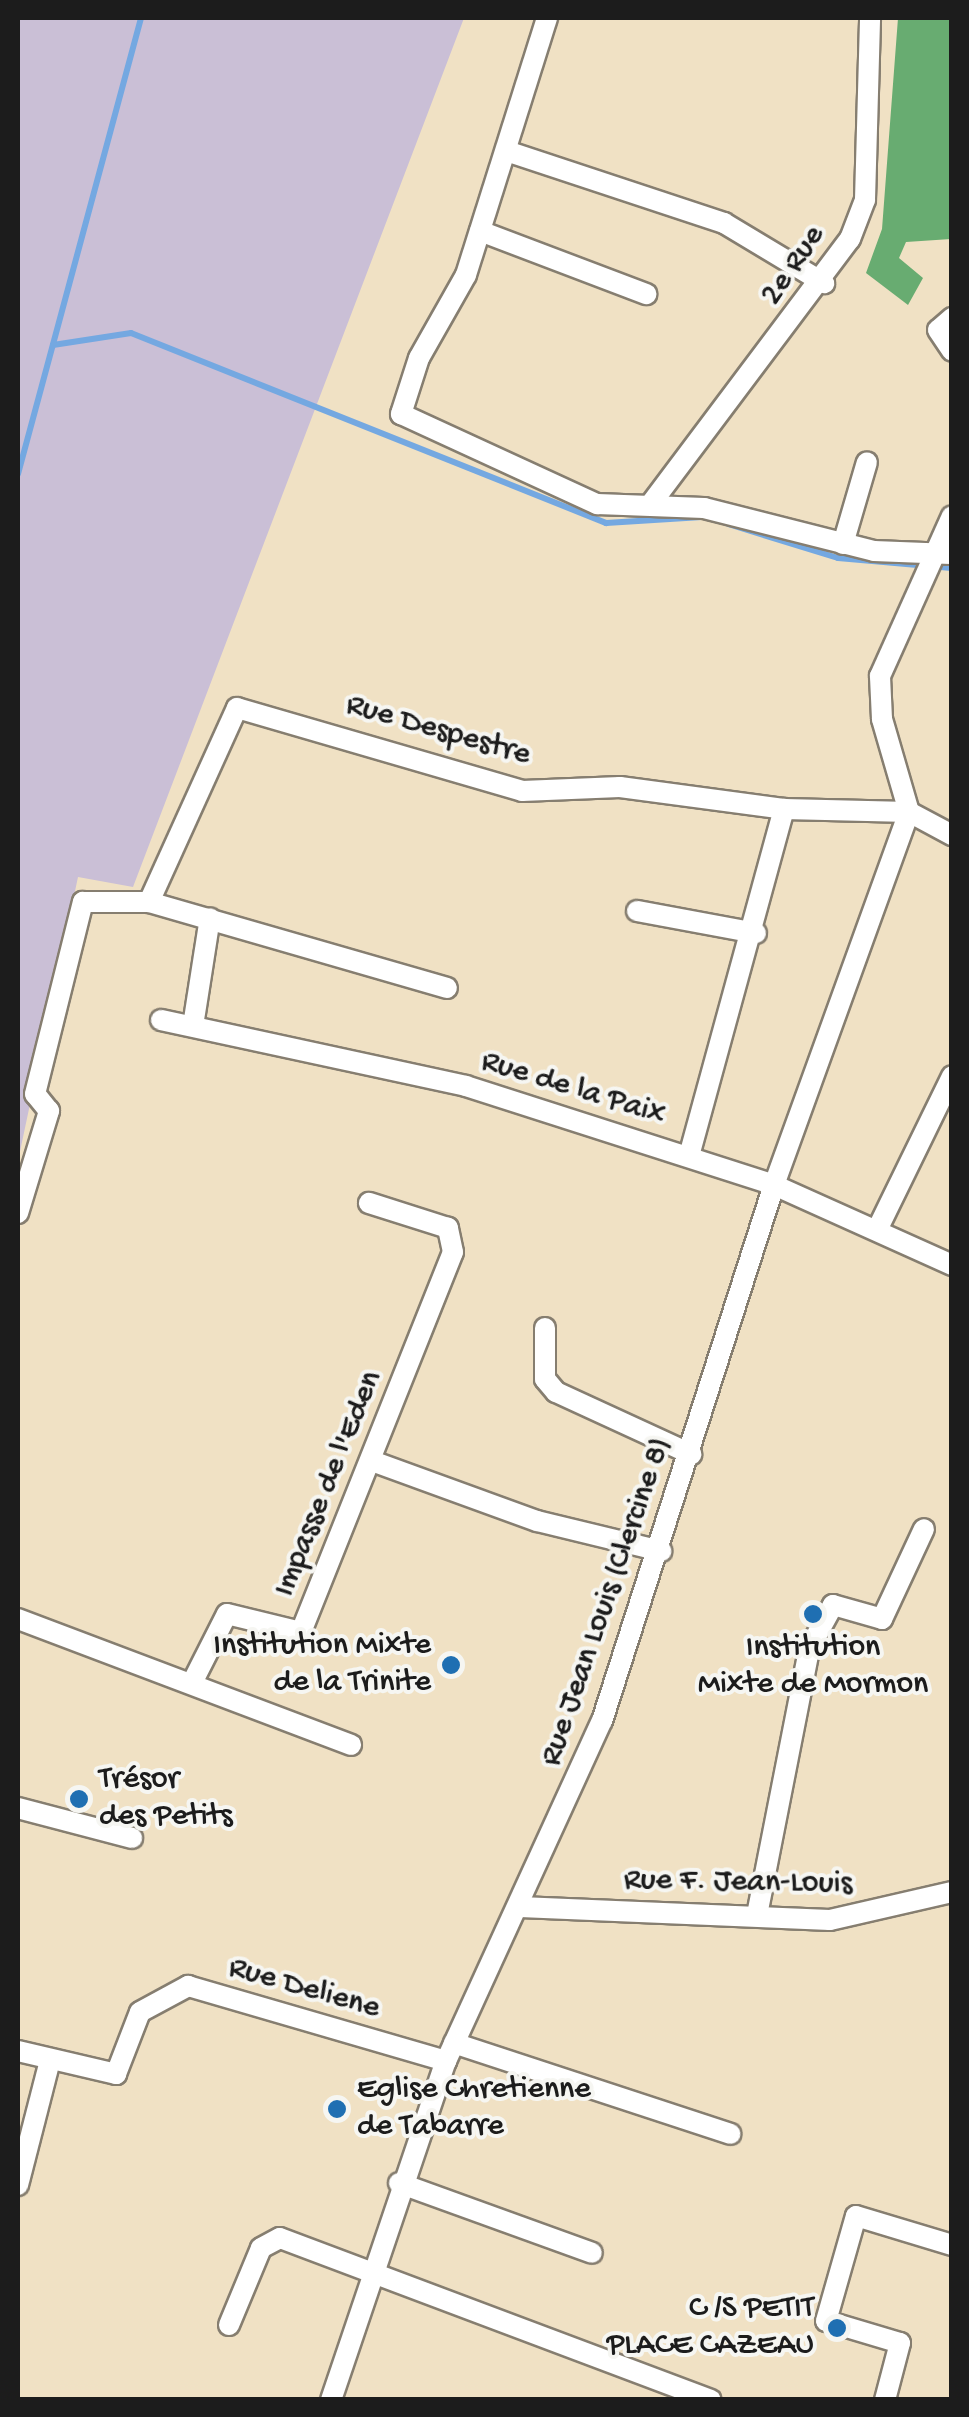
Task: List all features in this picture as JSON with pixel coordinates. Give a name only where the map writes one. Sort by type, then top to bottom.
[{"type":"street","points":[[547,18],[480,232],[399,406],[410,424],[587,500],[718,510],[843,544],[939,561]]},
{"type":"street","name":"2e Rue","points":[[650,505],[824,283],[865,200],[870,18]]},
{"type":"street","points":[[506,152],[724,223],[824,283]]},
{"type":"street","points":[[480,232],[646,294]]},
{"type":"street","points":[[952,318],[938,330],[952,351]]},
{"type":"street","points":[[843,544],[867,462]]},
{"type":"street","points":[[909,812],[882,719],[880,676],[939,561],[952,516]]},
{"type":"street","name":"Rue Despestre","points":[[149,902],[237,708],[522,791],[620,787],[784,810],[909,812],[952,835]]},
{"type":"street","points":[[689,1156],[756,933],[784,810]]},
{"type":"street","name":"Rue Jean Louis (Clercine 8)","points":[[330,2400],[399,2183],[450,2052],[520,1907],[602,1721],[662,1551],[774,1185],[909,812]]},
{"type":"street","points":[[18,1213],[49,1111],[34,1094],[83,902],[149,902],[447,988]]},
{"type":"street","points":[[637,911],[756,933]]},
{"type":"street","points":[[194,1026],[210,918]]},
{"type":"street","name":"Rue de la Paix","points":[[161,1020],[466,1086],[774,1185],[952,1265]]},
{"type":"street","points":[[877,1230],[952,1076]]},
{"type":"street","name":"Impasse de l'Eden","points":[[192,1684],[227,1614],[301,1632],[372,1460],[454,1234],[369,1202]]},
{"type":"street","points":[[545,1328],[545,1379],[556,1392],[692,1454]]},
{"type":"street","points":[[372,1460],[538,1521],[662,1551]]},
{"type":"street","points":[[757,1915],[809,1649],[833,1605],[882,1619],[924,1529]]},
{"type":"street","points":[[18,1619],[351,1745]]},
{"type":"street","points":[[18,1808],[132,1838]]},
{"type":"street","name":"Rue F. Jean-Louis","points":[[520,1907],[856,1919],[952,1892]]},
{"type":"street","name":"Rue Deliene","points":[[18,2050],[116,2074],[140,2012],[188,1986],[450,2052]]},
{"type":"street","points":[[450,2052],[730,2134]]},
{"type":"street","points":[[18,2184],[50,2060]]},
{"type":"street","points":[[399,2183],[592,2253]]},
{"type":"street","points":[[885,2400],[900,2343],[826,2320],[856,2216],[952,2245]]},
{"type":"street","points":[[228,2325],[260,2248],[280,2238],[367,2278],[711,2400]]},
{"type":"shaded area","points":[[18,18],[464,18],[133,887],[78,877],[18,1161]]},
{"type":"green space","points":[[898,18],[952,18],[951,239],[906,242],[899,258],[923,278],[908,305],[866,273],[882,229]]},
{"type":"waterway","points":[[18,474],[141,18]]},
{"type":"waterway","points":[[53,345],[131,333],[606,523],[702,517]]},
{"type":"waterway","points":[[728,524],[838,558],[952,568]]},
{"type":"place","name":"Institution Mixte de Mormon","points":[[813,1614]]},
{"type":"place","name":"Institution Mixte de la Trinite","points":[[451,1665]]},
{"type":"place","name":"Trésor des Petits","points":[[79,1799]]},
{"type":"place","name":"Eglise Chretienne de Tabarre","points":[[337,2109]]},
{"type":"place","name":"C /S PETIT PLACE CAZEAU","points":[[837,2328]]}]
